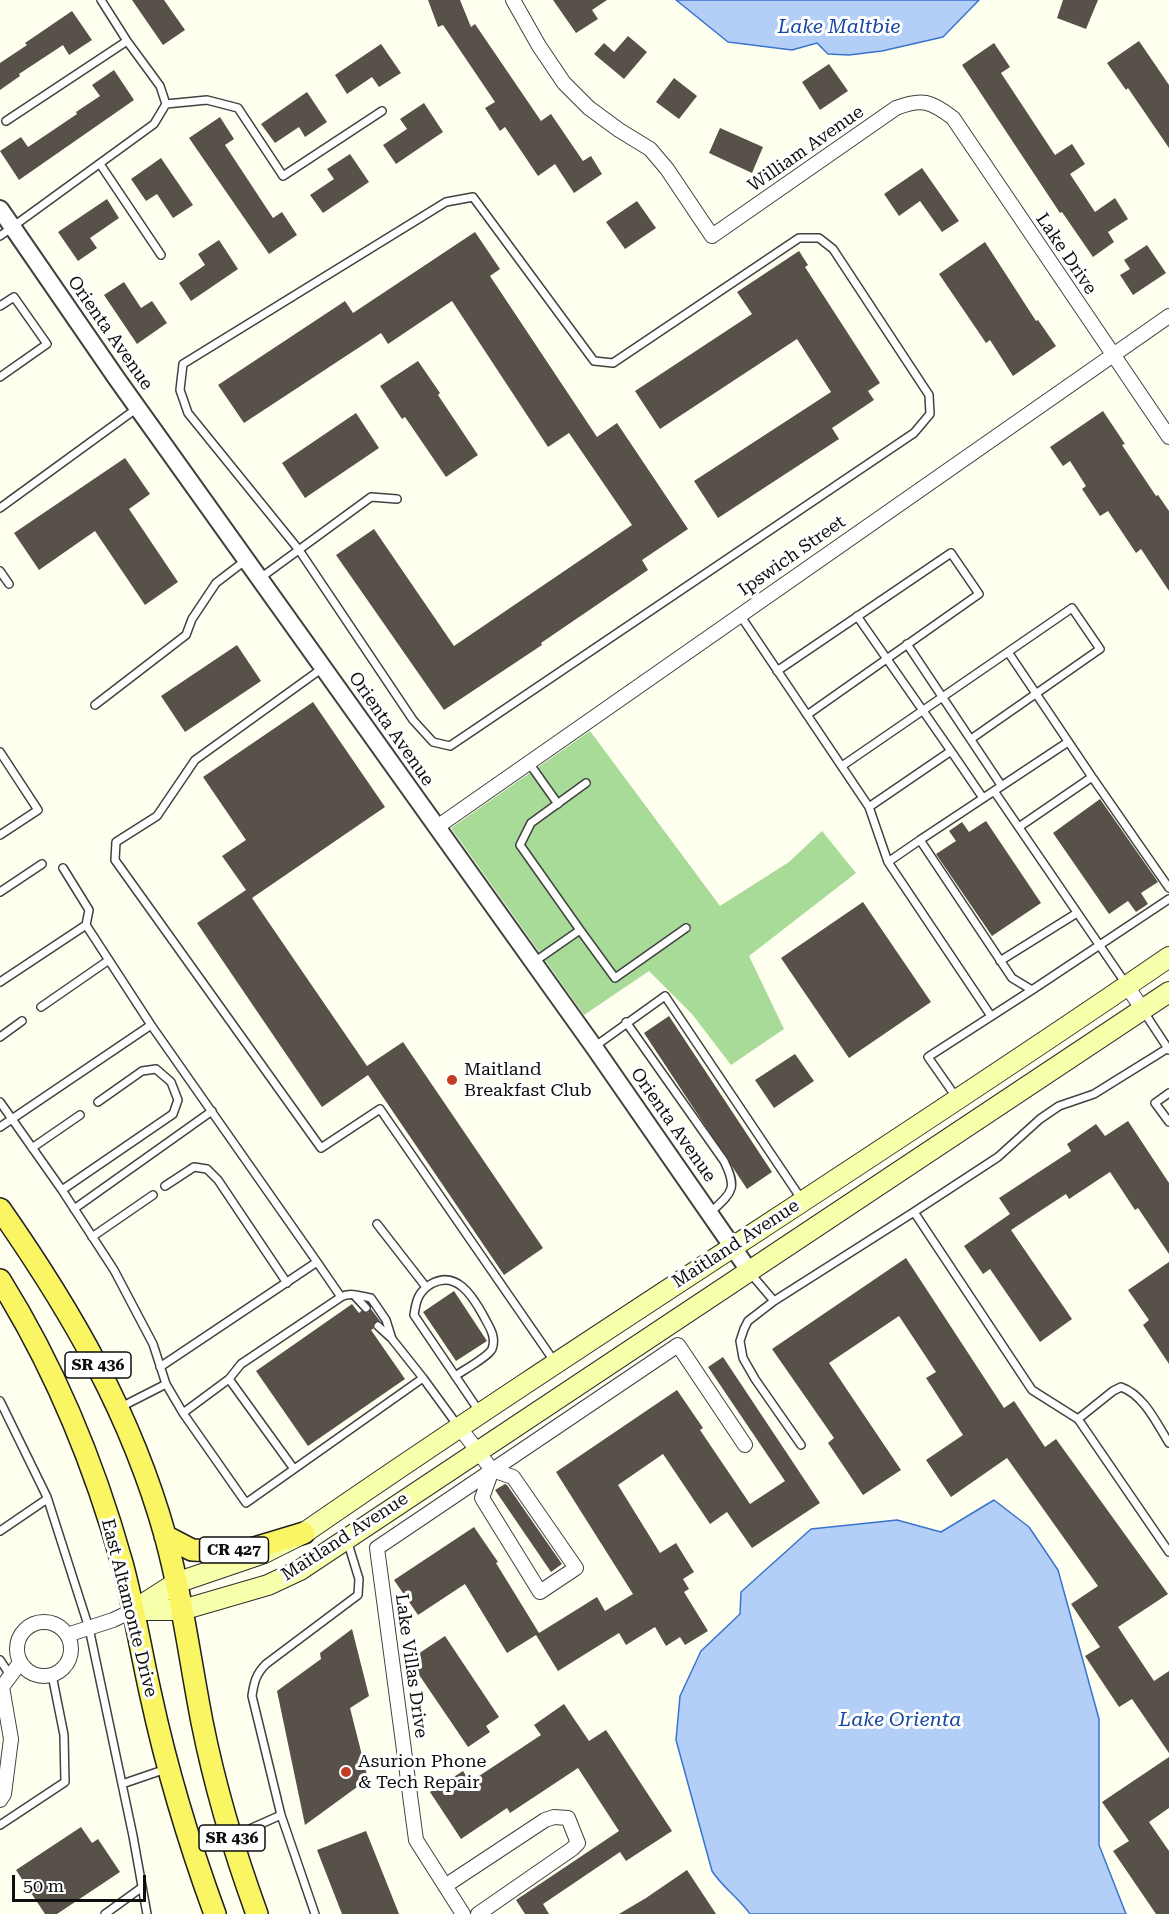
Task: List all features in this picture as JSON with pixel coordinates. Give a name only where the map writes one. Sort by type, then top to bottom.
[{"type":"main road","name":"Maitland Avenue","points":[[134,1610],[176,1582],[264,1553],[304,1533],[555,1363],[957,1100],[1169,957]]},
{"type":"main road","name":"Maitland Avenue","points":[[134,1610],[182,1610],[268,1585],[300,1570],[1169,992]]},
{"type":"main road","name":"SR 436","points":[[0,1209],[59,1296],[104,1376],[145,1473],[165,1536],[176,1582],[207,1742],[231,1837],[257,1914]]},
{"type":"main road","name":"East Altamonte Drive","points":[[0,1280],[43,1356],[77,1430],[110,1522],[134,1610],[150,1695],[169,1768],[190,1842],[215,1914]]},
{"type":"main road","name":"CR 427","points":[[165,1536],[192,1550],[218,1551],[251,1549],[304,1533]]},
{"type":"street","name":"William Avenue","points":[[513,0],[539,46],[564,83],[589,108],[650,148],[667,169],[712,236],[896,108],[910,102],[924,102]]},
{"type":"street","name":"Lake Drive","points":[[924,102],[937,106],[953,118],[1169,437]]},
{"type":"street","name":"Orienta Avenue","points":[[0,209],[6,232],[138,408],[324,667],[711,1212],[750,1272]]},
{"type":"street","name":"Ipswich Street","points":[[437,826],[1169,316]]},
{"type":"street","points":[[1127,986],[1143,1010]]},
{"type":"street","name":"Lake Villas Drive","points":[[463,1914],[416,1840],[377,1548],[678,1346],[745,1445]]},
{"type":"street","points":[[460,1428],[492,1470],[513,1477],[576,1568],[540,1592],[482,1498],[492,1470]]},
{"type":"street","points":[[68,1635],[113,1620],[134,1610]]},
{"type":"street","points":[[39,1622],[50,1623],[60,1627],[68,1635],[71,1656],[66,1666],[58,1674],[37,1676],[27,1672],[20,1664],[16,1653],[17,1642],[21,1633],[29,1625],[39,1622]]},
{"type":"street","points":[[0,1800],[4,1794],[11,1739],[2,1687],[20,1664]]},
{"type":"street","points":[[445,1886],[544,1820],[554,1817],[568,1818],[578,1842],[572,1850],[478,1914]]},
{"type":"lane","points":[[6,232],[154,124],[166,104],[160,86],[101,0]]},
{"type":"lane","points":[[6,121],[127,41]]},
{"type":"lane","points":[[166,104],[207,100],[238,108],[283,176],[382,111]]},
{"type":"lane","points":[[100,164],[161,255]]},
{"type":"lane","points":[[472,197],[594,361],[613,363],[799,238],[819,238],[832,249],[929,395],[930,414],[914,433],[450,746],[433,742],[413,720],[299,550],[188,413],[180,390],[183,364],[446,202],[472,197]]},
{"type":"lane","points":[[0,306],[14,297],[47,344],[0,377]]},
{"type":"lane","points":[[0,507],[138,408]]},
{"type":"lane","points":[[259,579],[371,497],[397,499]]},
{"type":"lane","points":[[777,670],[951,553],[979,594],[807,715]]},
{"type":"lane","points":[[95,705],[186,634],[192,619],[216,583],[247,560]]},
{"type":"lane","points":[[0,571],[9,584]]},
{"type":"lane","points":[[842,766],[1072,608],[1100,650],[971,739]]},
{"type":"lane","points":[[740,615],[869,807],[888,862],[991,1016]]},
{"type":"lane","points":[[857,616],[983,798]]},
{"type":"lane","points":[[907,644],[1001,785]]},
{"type":"lane","points":[[1008,652],[1169,888]]},
{"type":"lane","points":[[324,667],[195,760],[157,816],[116,842],[115,860],[321,1148],[380,1109],[555,1363]]},
{"type":"lane","points":[[888,862],[1068,742]]},
{"type":"lane","points":[[869,807],[951,751]]},
{"type":"lane","points":[[0,752],[38,810],[0,835]]},
{"type":"lane","points":[[529,762],[558,804]]},
{"type":"lane","points":[[1019,827],[1092,777]]},
{"type":"lane","points":[[586,783],[531,823],[520,845],[615,978],[686,928]]},
{"type":"lane","points":[[993,791],[1127,986]]},
{"type":"lane","points":[[920,840],[1012,978],[1032,990]]},
{"type":"lane","points":[[0,892],[42,864]]},
{"type":"lane","points":[[63,867],[89,910],[86,925],[151,1025],[340,1297]]},
{"type":"lane","points":[[957,1100],[928,1057],[1169,898]]},
{"type":"lane","points":[[1000,961],[1077,913]]},
{"type":"lane","points":[[0,982],[86,925]]},
{"type":"lane","points":[[534,962],[580,930]]},
{"type":"lane","points":[[41,1007],[109,960]]},
{"type":"lane","points":[[594,1047],[665,996],[802,1200]]},
{"type":"lane","points":[[801,1445],[743,1358],[740,1341],[748,1321],[774,1301],[998,1157],[1040,1119],[1059,1106],[1094,1094],[1168,1049],[1143,1010]]},
{"type":"lane","points":[[0,1037],[22,1021]]},
{"type":"lane","points":[[626,1022],[724,1161],[732,1177],[733,1186],[730,1194],[711,1212]]},
{"type":"lane","points":[[0,1127],[151,1025]]},
{"type":"lane","points":[[62,1190],[173,1114],[178,1100],[171,1082],[156,1069],[142,1071],[98,1102]]},
{"type":"lane","points":[[1169,1093],[1155,1102],[1169,1122]]},
{"type":"lane","points":[[0,1102],[62,1190],[114,1270],[153,1344],[166,1384],[183,1413],[246,1503],[423,1378]]},
{"type":"lane","points":[[74,1209],[212,1111]]},
{"type":"lane","points":[[32,1148],[80,1115]]},
{"type":"lane","points":[[165,1186],[194,1167],[207,1169],[218,1180],[286,1283]]},
{"type":"lane","points":[[92,1237],[153,1195]]},
{"type":"lane","points":[[914,1212],[1032,1390],[1078,1419],[1169,1552]]},
{"type":"lane","points":[[377,1224],[426,1287]]},
{"type":"lane","points":[[160,1367],[317,1263]]},
{"type":"lane","points":[[750,1272],[774,1301]]},
{"type":"lane","points":[[455,1376],[491,1352],[494,1343],[493,1335],[469,1293],[450,1280],[439,1280],[426,1287],[417,1297],[414,1315],[455,1376],[481,1413]]},
{"type":"lane","points":[[354,1295],[366,1308]]},
{"type":"lane","points":[[183,1413],[229,1379],[241,1364],[340,1297],[354,1295],[371,1298],[386,1320],[392,1339]]},
{"type":"lane","points":[[378,1326],[392,1339],[460,1428]]},
{"type":"lane","points":[[229,1379],[294,1469]]},
{"type":"lane","points":[[118,1408],[166,1384]]},
{"type":"lane","points":[[1078,1419],[1121,1387],[1140,1401],[1169,1443]]},
{"type":"lane","points":[[0,1401],[47,1499],[89,1628],[147,1914]]},
{"type":"lane","points":[[0,1532],[47,1499]]},
{"type":"lane","points":[[315,1914],[281,1815],[252,1696],[257,1672],[358,1595],[359,1579],[355,1560],[346,1539]]},
{"type":"lane","points":[[0,1660],[10,1675]]},
{"type":"lane","points":[[0,1825],[65,1782],[64,1735],[52,1676]]},
{"type":"lane","points":[[122,1784],[169,1768]]},
{"type":"lane","points":[[231,1837],[281,1815]]},
{"type":"lane","points":[[105,1914],[141,1888]]},
{"type":"green space","points":[[590,731],[720,906],[789,862],[822,831],[856,873],[749,956],[784,1029],[731,1065],[692,1014],[649,971],[584,1015],[451,828]]},
{"type":"water","name":"Lake Maltbie","points":[[676,0],[979,0],[943,37],[882,51],[849,55],[828,54],[817,43],[792,50],[728,42]]},
{"type":"water","name":"Lake Orienta","points":[[994,1500],[1029,1527],[1058,1570],[1099,1719],[1099,1845],[1126,1914],[750,1914],[712,1871],[676,1740],[680,1696],[701,1651],[740,1614],[741,1592],[811,1529],[897,1520],[941,1532]]},
{"type":"building","points":[[132,0],[164,0],[185,30],[163,45]]},
{"type":"building","points":[[428,0],[460,0],[471,27],[475,24],[541,121],[551,114],[583,161],[591,156],[602,174],[574,193],[555,164],[538,176],[505,127],[500,131],[485,108],[495,102],[443,25],[438,27]]},
{"type":"building","points":[[553,0],[607,0],[592,10],[598,19],[576,33]]},
{"type":"building","points":[[1063,0],[1098,0],[1086,29],[1057,18]]},
{"type":"building","points":[[72,11],[92,40],[69,55],[63,45],[19,74],[20,76],[0,90],[0,63]]},
{"type":"building","points":[[628,36],[647,52],[624,79],[594,54],[604,43],[614,52]]},
{"type":"building","points":[[1139,41],[1169,85],[1169,148],[1128,88],[1126,90],[1107,63]]},
{"type":"building","points":[[994,43],[1010,67],[1001,73],[1055,155],[1072,144],[1085,164],[1070,174],[1095,212],[1115,198],[1128,219],[1108,232],[1114,242],[1093,257],[1062,212],[1060,213],[962,65]]},
{"type":"building","points":[[381,44],[401,73],[379,87],[372,77],[347,94],[335,75]]},
{"type":"building","points":[[829,64],[848,91],[820,110],[802,82]]},
{"type":"building","points":[[114,70],[134,100],[19,180],[0,151],[21,137],[28,147],[77,114],[76,112],[100,96],[92,85]]},
{"type":"building","points":[[674,78],[697,96],[679,119],[656,102]]},
{"type":"building","points":[[307,92],[327,122],[305,137],[299,127],[275,143],[261,124]]},
{"type":"building","points":[[424,103],[443,132],[396,164],[383,145],[407,129],[400,119]]},
{"type":"building","points":[[220,117],[234,139],[225,145],[273,218],[282,212],[297,235],[269,254],[189,138]]},
{"type":"building","points":[[720,128],[763,147],[752,173],[709,153]]},
{"type":"building","points":[[350,154],[369,182],[323,213],[310,195],[334,179],[327,169]]},
{"type":"building","points":[[161,158],[193,205],[173,218],[157,194],[146,201],[131,179]]},
{"type":"building","points":[[922,168],[959,221],[942,232],[920,201],[899,216],[884,194]]},
{"type":"building","points":[[107,199],[119,218],[90,238],[97,248],[78,261],[58,232]]},
{"type":"building","points":[[637,201],[656,228],[625,249],[606,222]]},
{"type":"building","points":[[475,232],[500,269],[490,276],[597,437],[617,423],[688,529],[642,560],[648,570],[541,643],[542,645],[444,710],[336,555],[374,529],[454,646],[632,525],[569,433],[548,447],[452,301],[388,344],[381,333],[244,423],[218,385],[345,301],[353,313]]},
{"type":"building","points":[[219,240],[238,269],[191,301],[179,283],[205,265],[198,254]]},
{"type":"building","points":[[985,242],[1036,321],[1038,320],[1056,346],[1013,376],[990,340],[986,343],[939,274]]},
{"type":"building","points":[[1147,245],[1166,273],[1133,295],[1120,275],[1130,269],[1124,260]]},
{"type":"building","points":[[799,251],[808,265],[805,267],[880,383],[868,391],[874,400],[832,428],[839,439],[718,518],[694,481],[831,392],[797,339],[660,429],[635,391],[752,314],[737,292]]},
{"type":"building","points":[[124,282],[141,308],[152,301],[167,323],[137,344],[104,295]]},
{"type":"building","points":[[418,361],[478,455],[446,477],[405,417],[402,419],[380,386]]},
{"type":"building","points":[[1103,411],[1125,444],[1122,445],[1156,496],[1158,495],[1169,511],[1169,591],[1141,549],[1136,553],[1108,511],[1100,516],[1082,489],[1086,486],[1070,461],[1063,466],[1050,447]]},
{"type":"building","points":[[356,413],[379,448],[305,498],[282,463]]},
{"type":"building","points":[[125,458],[150,494],[129,509],[178,582],[145,605],[95,531],[39,570],[14,533]]},
{"type":"building","points":[[237,645],[261,681],[185,732],[161,696]]},
{"type":"building","points":[[313,702],[385,807],[252,898],[367,1066],[403,1042],[543,1248],[504,1275],[368,1075],[322,1107],[197,923],[246,890],[222,856],[246,840],[203,777]]},
{"type":"building","points":[[1100,799],[1158,882],[1141,893],[1148,904],[1136,912],[1128,901],[1109,914],[1053,833]]},
{"type":"building","points":[[986,821],[1041,903],[992,936],[936,854],[956,841],[949,831],[962,822],[969,832]]},
{"type":"building","points":[[863,902],[931,1002],[849,1058],[781,958]]},
{"type":"building","points":[[669,1016],[772,1172],[747,1189],[644,1033]]},
{"type":"building","points":[[795,1054],[814,1081],[774,1108],[755,1080]]},
{"type":"building","points":[[1128,1121],[1169,1183],[1169,1254],[1138,1208],[1135,1210],[1110,1172],[1069,1199],[1066,1194],[1011,1230],[1072,1319],[1040,1342],[990,1269],[983,1274],[964,1246],[1010,1214],[999,1198],[1071,1151],[1067,1144],[1096,1124],[1105,1136]]},
{"type":"building","points":[[906,1258],[1004,1408],[1014,1401],[1045,1447],[1056,1439],[1168,1594],[1118,1627],[1154,1681],[1169,1671],[1169,1753],[1132,1699],[1119,1707],[1085,1656],[1100,1647],[1071,1604],[1098,1586],[1007,1458],[951,1497],[926,1460],[963,1435],[926,1378],[936,1372],[899,1316],[829,1363],[901,1470],[863,1495],[828,1443],[834,1438],[772,1349]]},
{"type":"building","points":[[1169,1262],[1169,1364],[1143,1325],[1149,1320],[1128,1290]]},
{"type":"building","points":[[454,1291],[487,1341],[456,1361],[423,1312]]},
{"type":"building","points":[[352,1304],[359,1313],[361,1311],[368,1313],[371,1309],[380,1321],[374,1323],[371,1330],[405,1379],[308,1446],[256,1371]]},
{"type":"building","points":[[723,1357],[820,1503],[752,1548],[727,1512],[710,1524],[663,1454],[618,1485],[660,1553],[676,1543],[694,1572],[683,1579],[689,1589],[684,1592],[708,1631],[685,1645],[680,1637],[666,1646],[655,1627],[626,1645],[619,1633],[558,1671],[536,1635],[507,1653],[465,1584],[418,1615],[394,1580],[474,1527],[498,1562],[496,1563],[539,1633],[597,1597],[605,1611],[633,1594],[556,1472],[677,1390],[703,1428],[700,1430],[750,1504],[785,1481],[708,1367]]},
{"type":"building","points":[[505,1484],[562,1564],[551,1572],[495,1490]]},
{"type":"building","points":[[352,1629],[369,1696],[350,1708],[368,1779],[305,1825],[277,1691],[321,1659],[320,1653]]},
{"type":"building","points":[[445,1636],[499,1717],[486,1726],[490,1732],[468,1747],[409,1660]]},
{"type":"building","points":[[564,1704],[589,1741],[606,1730],[672,1831],[626,1861],[620,1852],[543,1904],[549,1914],[525,1914],[516,1900],[619,1831],[578,1768],[510,1813],[507,1808],[461,1839],[430,1792],[463,1771],[470,1782],[541,1735],[534,1725]]},
{"type":"building","points":[[1169,1757],[1169,1808],[1149,1822],[1169,1851],[1169,1914],[1156,1914],[1113,1851],[1129,1841],[1102,1802]]},
{"type":"building","points":[[81,1827],[92,1843],[98,1839],[120,1872],[57,1914],[45,1914],[16,1870]]},
{"type":"building","points":[[366,1831],[399,1914],[342,1914],[317,1850]]},
{"type":"building","points":[[687,1870],[716,1914],[619,1914],[646,1898]]},
{"type":"place","name":"Maitland Breakfast Club","points":[[452,1080]]},
{"type":"place","name":"Asurion Phone & Tech Repair","points":[[346,1772]]}]
